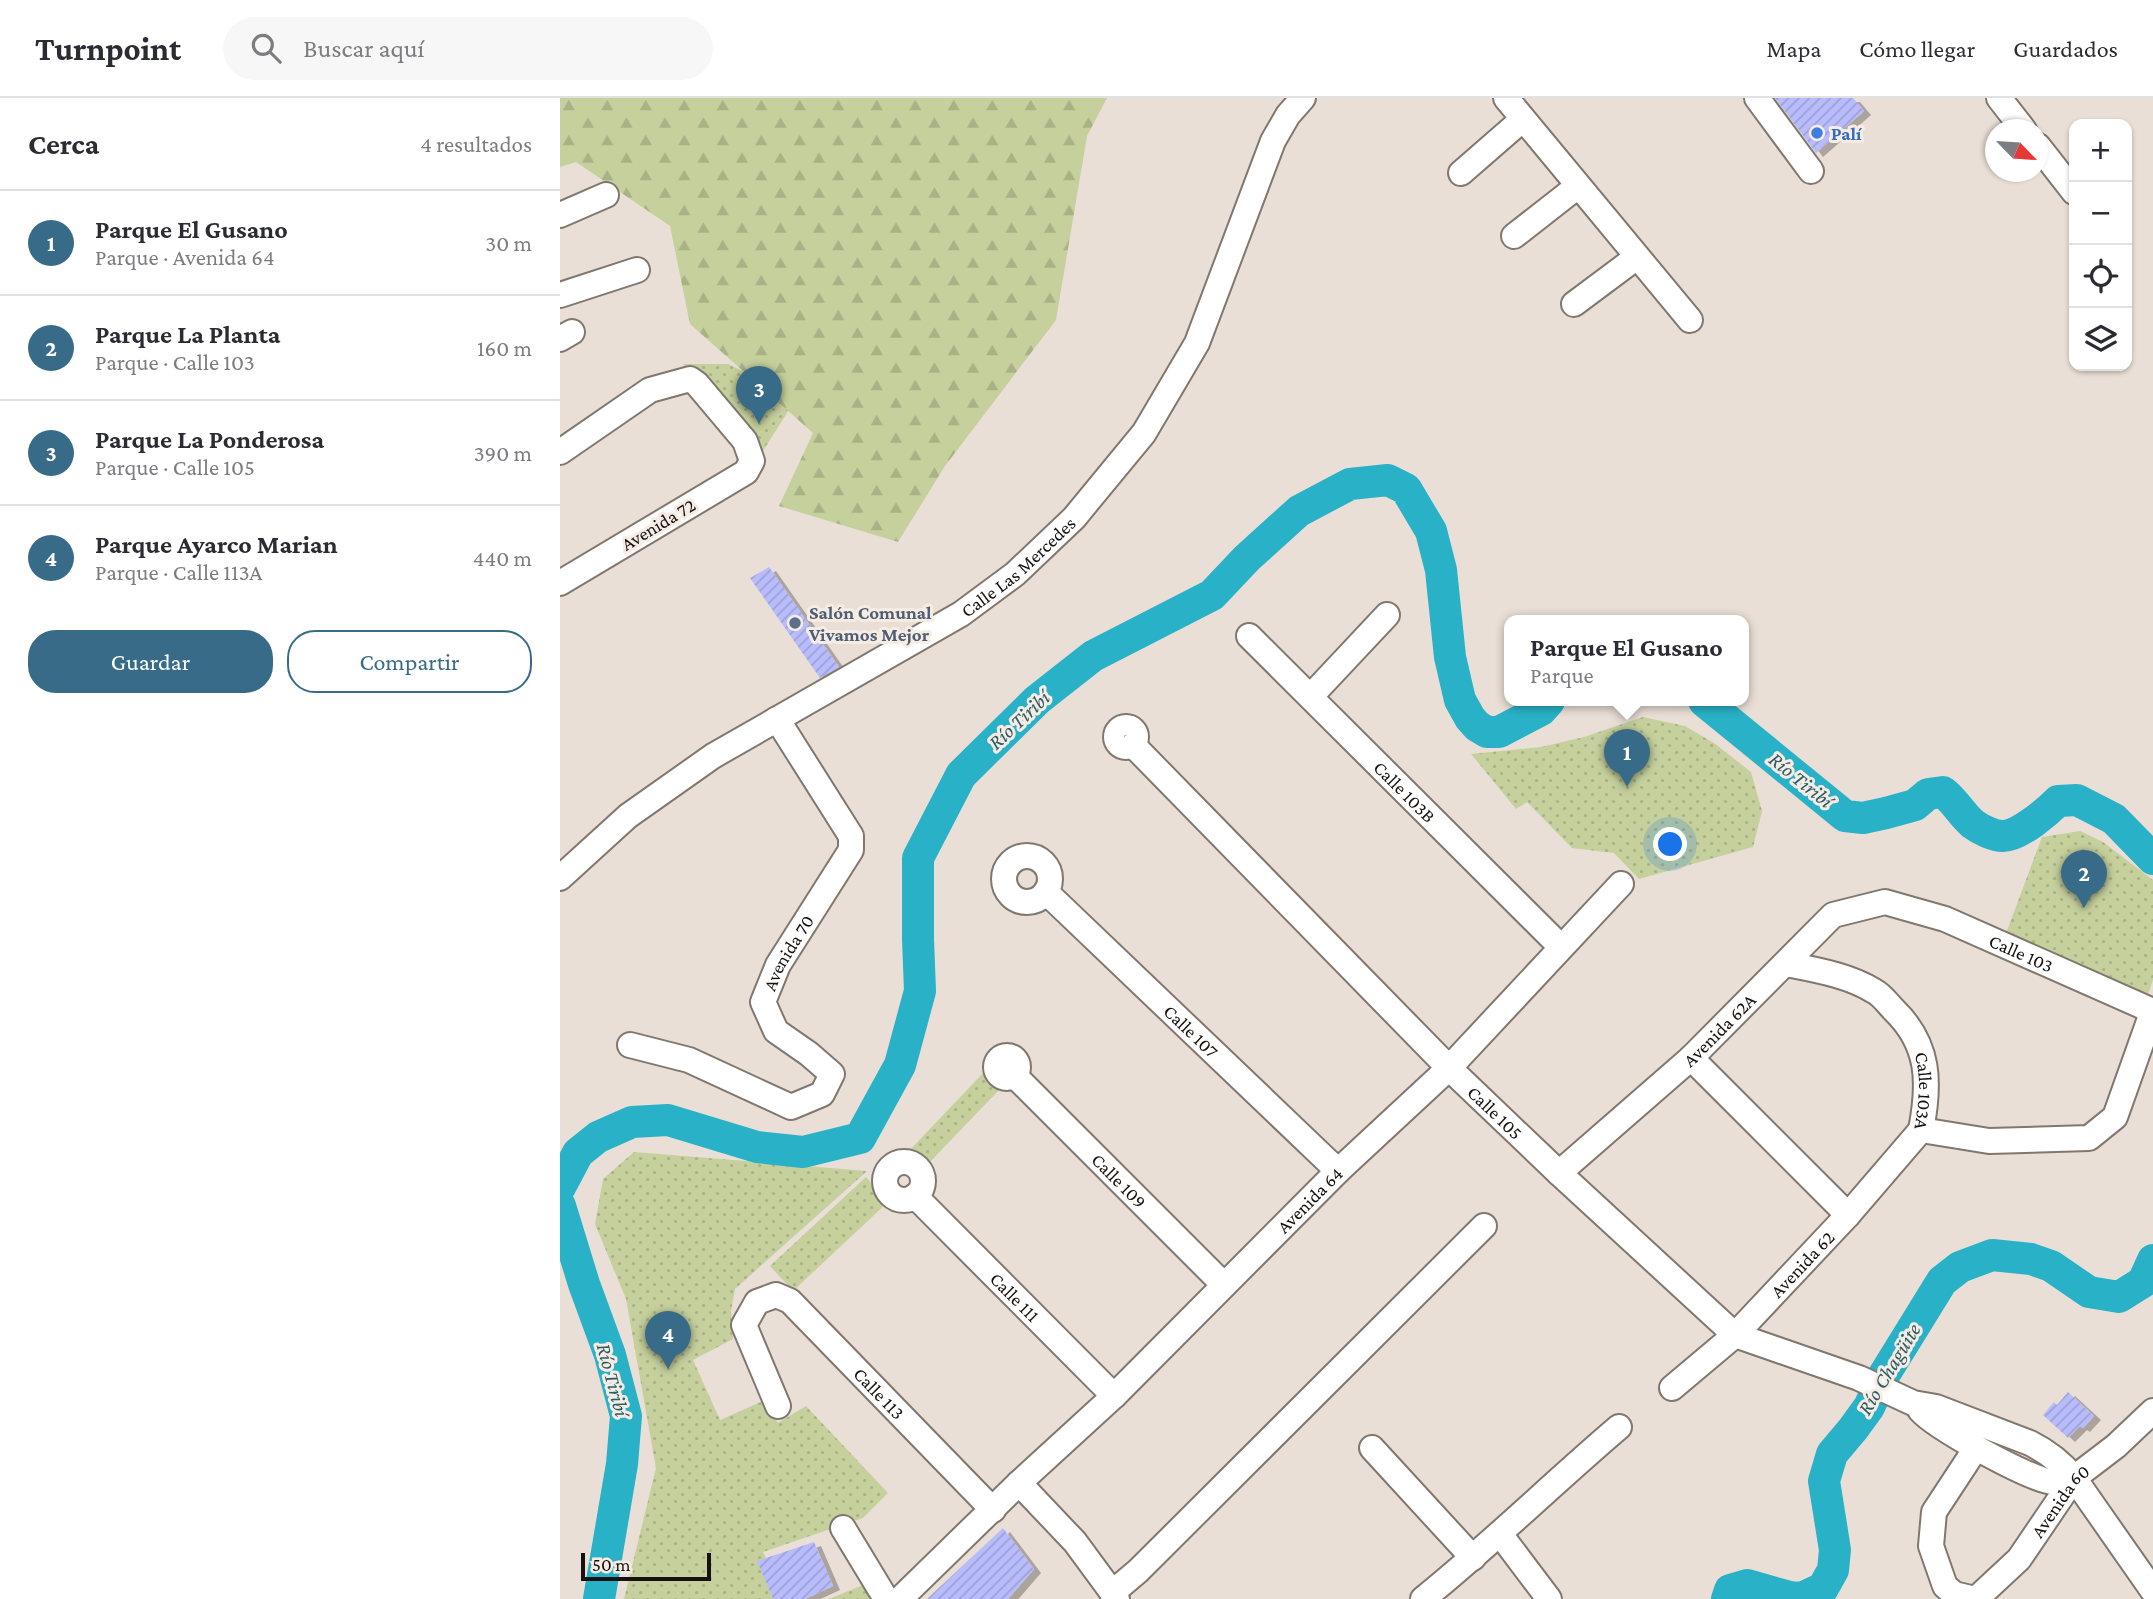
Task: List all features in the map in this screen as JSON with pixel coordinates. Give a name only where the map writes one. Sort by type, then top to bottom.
[{"type":"street","name":"Calle Las Mercedes","points":[[560,878],[628,816],[713,756],[961,614],[1015,574],[1073,518],[1144,433],[1197,343],[1273,141],[1288,115],[1303,98]]},
{"type":"street","points":[[1506,98],[1689,320]]},
{"type":"street","points":[[1758,98],[1811,170]]},
{"type":"street","points":[[1999,98],[2015,119]]},
{"type":"street","points":[[1461,173],[1522,119]]},
{"type":"street","points":[[2048,159],[2069,186]]},
{"type":"street","points":[[1514,236],[1578,186]]},
{"type":"street","points":[[560,215],[606,195]]},
{"type":"street","points":[[1574,304],[1637,257]]},
{"type":"street","points":[[560,295],[637,270]]},
{"type":"street","name":"Avenida 72","points":[[560,452],[649,390],[690,379],[745,441],[752,461],[746,472],[560,583]]},
{"type":"street","points":[[1311,696],[1387,615]]},
{"type":"street","name":"Calle 103B","points":[[1249,636],[1561,947]]},
{"type":"street","name":"Avenida 70","points":[[630,1045],[689,1060],[791,1107],[822,1094],[832,1074],[776,1031],[763,1002],[778,965],[851,850],[851,836],[776,719]]},
{"type":"street","name":"Calle 105","points":[[1133,745],[1449,1068],[1735,1335],[2030,1443],[2062,1463],[2153,1591]]},
{"type":"street","name":"Avenida 64","points":[[900,1599],[1019,1483],[1114,1396],[1338,1171],[1449,1068],[1621,884]]},
{"type":"street","name":"Calle 107","points":[[1046,892],[1338,1171]]},
{"type":"street","name":"Avenida 62A","points":[[1559,1172],[1691,1058],[1833,915],[1885,902]]},
{"type":"street","name":"Calle 103","points":[[1885,902],[1945,919],[2153,1011]]},
{"type":"street","name":"Calle 103A","points":[[1786,964],[1837,975],[1875,991],[1908,1023],[1924,1056],[1927,1102],[1921,1130],[1989,1141],[2089,1138],[2115,1117],[2153,1011]]},
{"type":"street","points":[[1691,1058],[1848,1215]]},
{"type":"street","name":"Calle 109","points":[[1014,1075],[1224,1285]]},
{"type":"street","name":"Avenida 62","points":[[1672,1388],[1735,1335],[1848,1215],[1921,1130]]},
{"type":"street","name":"Calle 111","points":[[915,1196],[1114,1396]]},
{"type":"street","points":[[1019,1483],[1075,1542],[1115,1596],[1485,1226]]},
{"type":"street","name":"Calle 113","points":[[778,1406],[744,1325],[757,1302],[776,1295],[790,1301],[993,1510]]},
{"type":"street","name":"Calle 105","points":[[1892,1393],[1976,1448],[2025,1472],[2053,1482],[2074,1478]]},
{"type":"street","name":"Avenida 60","points":[[1976,1448],[1934,1513],[1931,1546],[1945,1586],[1954,1594],[1976,1599],[2019,1559],[2074,1478],[2116,1446],[2153,1411]]},
{"type":"street","points":[[1423,1599],[1473,1558],[1619,1427]]},
{"type":"street","points":[[1372,1448],[1473,1558]]},
{"type":"street","points":[[843,1528],[886,1599]]},
{"type":"street","points":[[1500,1534],[1549,1599]]},
{"type":"green space","points":[[560,98],[1107,98],[1087,136],[1056,320],[945,466],[898,542],[779,506],[813,433],[690,324],[670,226],[576,162],[560,167]]},
{"type":"green space","points":[[683,364],[728,364],[797,397],[763,451]]},
{"type":"green space","points":[[1643,717],[1685,726],[1714,743],[1751,772],[1762,811],[1753,847],[1639,879],[1614,853],[1572,848],[1527,802],[1516,809],[1471,754],[1541,747],[1584,737]]},
{"type":"green space","points":[[2080,831],[2103,842],[2153,880],[2153,980],[2148,994],[2005,936],[2042,837]]},
{"type":"green space","points":[[985,1071],[1002,1087],[924,1168],[908,1152]]},
{"type":"green space","points":[[634,1152],[867,1171],[735,1289],[731,1311],[733,1339],[693,1360],[720,1420],[765,1400],[778,1423],[806,1406],[888,1493],[863,1518],[763,1552],[786,1599],[624,1599],[656,1468],[626,1299],[595,1224],[603,1179]]},
{"type":"green space","points":[[866,1177],[888,1202],[793,1291],[770,1266]]},
{"type":"green space","points":[[863,1585],[872,1599],[829,1599]]},
{"type":"building","name":"Palí","points":[[1775,98],[1853,98],[1864,111],[1816,153]]},
{"type":"building","name":"Salón Comunal Vivamos Mejor","points":[[769,567],[839,667],[820,678],[750,578]]},
{"type":"building","points":[[2068,1392],[2094,1416],[2068,1438],[2043,1415],[2054,1402],[2057,1405]]},
{"type":"building","points":[[1003,1528],[1034,1569],[1008,1599],[927,1599]]},
{"type":"building","points":[[814,1542],[833,1586],[805,1599],[773,1599],[757,1561]]},
{"type":"waterway","name":"Río Tiribí","points":[[560,1187],[578,1153],[598,1137],[632,1122],[668,1120],[757,1147],[803,1152],[860,1138],[900,1065],[920,991],[918,858],[961,775],[1037,700],[1093,656],[1212,595],[1247,558],[1299,511],[1350,484],[1388,480],[1406,489],[1431,531],[1441,570],[1450,657],[1460,700],[1477,726],[1487,732],[1499,732],[1545,706]]},
{"type":"waterway","name":"Río Tiribí","points":[[1710,706],[1845,816],[1863,818],[1886,813],[1915,805],[1928,794],[1943,792],[1973,824],[2003,836],[2025,828],[2058,801],[2077,800],[2114,819],[2153,859]]},
{"type":"waterway","name":"Río Tiribí","points":[[560,1206],[610,1355],[626,1416],[622,1464],[599,1599]]},
{"type":"waterway","name":"Río Chagüite","points":[[1727,1599],[1730,1590],[1747,1585],[1793,1598],[1804,1597],[1823,1588],[1833,1570],[1835,1550],[1824,1481],[1832,1454],[1869,1407],[1884,1375],[1942,1281],[1960,1267],[1992,1255],[2031,1259],[2051,1266],[2089,1292],[2119,1297],[2143,1282],[2153,1260]]},
{"type":"place","name":"Palí","points":[[1817,133]]},
{"type":"place","name":"Parque La Ponderosa","points":[[759,424]]},
{"type":"place","name":"Salón Comunal Vivamos Mejor","points":[[795,623]]},
{"type":"place","name":"Parque El Gusano","points":[[1627,787]]},
{"type":"place","name":"Parque La Planta","points":[[2084,908]]},
{"type":"place","name":"Parque Ayarco Marian","points":[[668,1369]]}]
